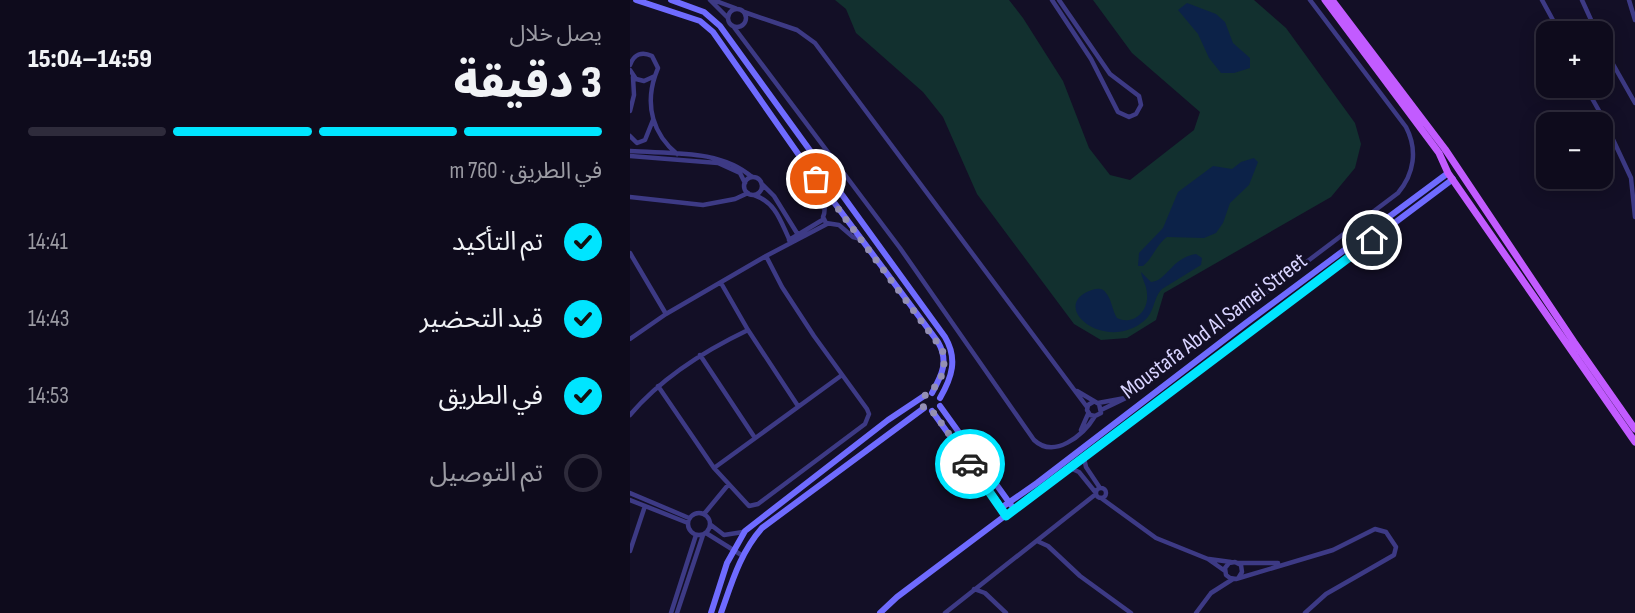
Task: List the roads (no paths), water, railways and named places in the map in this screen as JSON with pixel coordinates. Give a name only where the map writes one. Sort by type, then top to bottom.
[{"type":"main road","points":[[1325,0],[1424,131],[1451,176],[1635,442]]},
{"type":"main road","points":[[1332,0],[1445,149],[1635,429]]},
{"type":"street","points":[[630,4],[636,0],[707,26],[718,38],[801,158],[942,349],[944,366],[932,393],[875,430],[745,531],[733,550],[711,613]]},
{"type":"street","points":[[671,0],[704,12],[716,22],[950,346],[953,366],[940,402],[883,439],[762,528],[743,556],[721,613]]},
{"type":"street","points":[[711,0],[797,30],[815,43],[1076,390],[1087,407],[1088,414],[1081,431]]},
{"type":"street","points":[[711,0],[744,38],[900,248],[1034,440],[1044,447],[1056,448],[1081,431],[1101,410],[1126,398],[1398,193],[1412,169],[1413,150],[1406,127],[1310,0]]},
{"type":"street","points":[[1052,0],[1061,8],[1110,74],[1139,96],[1141,105],[1136,114],[1125,116],[1118,112],[1061,8],[1059,0]]},
{"type":"street","points":[[1542,0],[1553,21]]},
{"type":"street","points":[[1582,0],[1592,21]]},
{"type":"street","points":[[1629,0],[1635,20]]},
{"type":"street","points":[[728,18],[732,10],[742,10]]},
{"type":"street","points":[[742,10],[746,19]]},
{"type":"street","points":[[744,38],[741,26],[746,19],[757,16]]},
{"type":"street","points":[[733,26],[741,26]]},
{"type":"street","points":[[630,65],[635,56],[648,54],[657,63],[650,98],[653,120],[662,139],[678,155]]},
{"type":"street","points":[[1613,64],[1635,103]]},
{"type":"street","points":[[631,73],[644,82],[655,76]]},
{"type":"street","points":[[630,111],[634,95],[631,73]]},
{"type":"street","points":[[1591,98],[1630,174],[1635,217]]},
{"type":"street","points":[[630,136],[638,143],[645,140],[653,120]]},
{"type":"street","points":[[630,151],[719,158],[743,169],[752,177],[761,180],[799,236]]},
{"type":"street","points":[[801,158],[811,152]]},
{"type":"street","points":[[630,156],[718,163],[740,173],[745,188],[751,194],[767,199],[774,207],[789,242]]},
{"type":"street","points":[[801,158],[808,177],[825,202],[825,221]]},
{"type":"street","name":"Moustafa Abd Al Samei Street","points":[[1001,508],[1246,323],[1451,176]]},
{"type":"street","name":"Moustafa Abd Al Samei Street","points":[[880,613],[897,597],[1274,316],[1451,176]]},
{"type":"street","points":[[745,183],[752,177]]},
{"type":"street","points":[[630,197],[704,205],[760,192],[762,185]]},
{"type":"street","points":[[630,339],[666,314],[825,221],[839,225],[853,237],[862,240]]},
{"type":"street","points":[[630,253],[666,314]]},
{"type":"street","points":[[658,386],[714,468],[746,504],[756,506],[865,424],[868,419],[867,409],[782,287],[766,256]]},
{"type":"street","points":[[882,266],[890,260]]},
{"type":"street","points":[[721,283],[798,406]]},
{"type":"street","points":[[1268,307],[1268,313],[1274,316]]},
{"type":"street","points":[[1246,323],[1252,324],[1254,331]]},
{"type":"street","points":[[630,415],[658,386],[700,355],[748,330]]},
{"type":"street","points":[[1212,334],[1219,343]]},
{"type":"street","points":[[700,355],[755,438]]},
{"type":"street","points":[[714,468],[842,375]]},
{"type":"street","points":[[1076,390],[1095,402],[1101,410]]},
{"type":"street","points":[[932,393],[1014,510]]},
{"type":"street","points":[[924,396],[922,401],[928,410],[1006,516]]},
{"type":"street","points":[[1087,407],[1095,402],[1126,398]]},
{"type":"street","points":[[1088,414],[1095,416]]},
{"type":"street","points":[[875,430],[883,439]]},
{"type":"street","points":[[1084,458],[1086,467],[1100,488],[1105,489],[1111,505]]},
{"type":"street","points":[[1070,468],[1079,472],[1098,496],[1156,538],[1208,559],[1283,564]]},
{"type":"street","points":[[704,514],[728,485]]},
{"type":"street","points":[[1098,496],[1100,488]]},
{"type":"street","points":[[630,493],[689,520]]},
{"type":"street","points":[[945,613],[1089,501],[1106,494]]},
{"type":"street","points":[[630,500],[689,520]]},
{"type":"street","points":[[630,551],[645,506]]},
{"type":"street","points":[[743,556],[704,534],[695,535],[689,530],[689,520],[696,513],[704,514],[710,525],[724,535],[745,531]]},
{"type":"street","points":[[677,613],[704,534],[710,525]]},
{"type":"street","points":[[1217,587],[1239,577],[1334,550],[1375,529],[1383,530],[1395,544],[1396,551],[1392,557],[1326,593],[1305,613]]},
{"type":"street","points":[[1047,533],[1048,545]]},
{"type":"street","points":[[671,613],[695,535]]},
{"type":"street","points":[[1036,541],[1048,545],[1080,576],[1131,613]]},
{"type":"street","points":[[1208,559],[1233,579]]},
{"type":"street","points":[[1196,613],[1217,587],[1226,565],[1232,562]]},
{"type":"street","points":[[1238,563],[1242,568],[1239,577]]},
{"type":"street","points":[[985,580],[985,593]]},
{"type":"street","points":[[974,588],[985,593],[1006,613]]},
{"type":"water","points":[[1187,3],[1216,14],[1225,22],[1233,43],[1250,58],[1250,68],[1234,73],[1221,73],[1209,58],[1198,34],[1178,10]]},
{"type":"water","points":[[1254,158],[1258,162],[1249,185],[1230,203],[1223,223],[1216,233],[1204,238],[1167,237],[1143,266],[1138,266],[1139,253],[1163,228],[1178,192],[1213,166],[1232,169],[1241,162]]},
{"type":"water","points":[[1196,254],[1202,258],[1201,265],[1162,289],[1148,317],[1128,330],[1098,330],[1086,324],[1078,315],[1076,306],[1080,297],[1098,289],[1108,296],[1117,318],[1134,318],[1143,311],[1147,300],[1141,272],[1151,282],[1157,281],[1175,264]]}]
